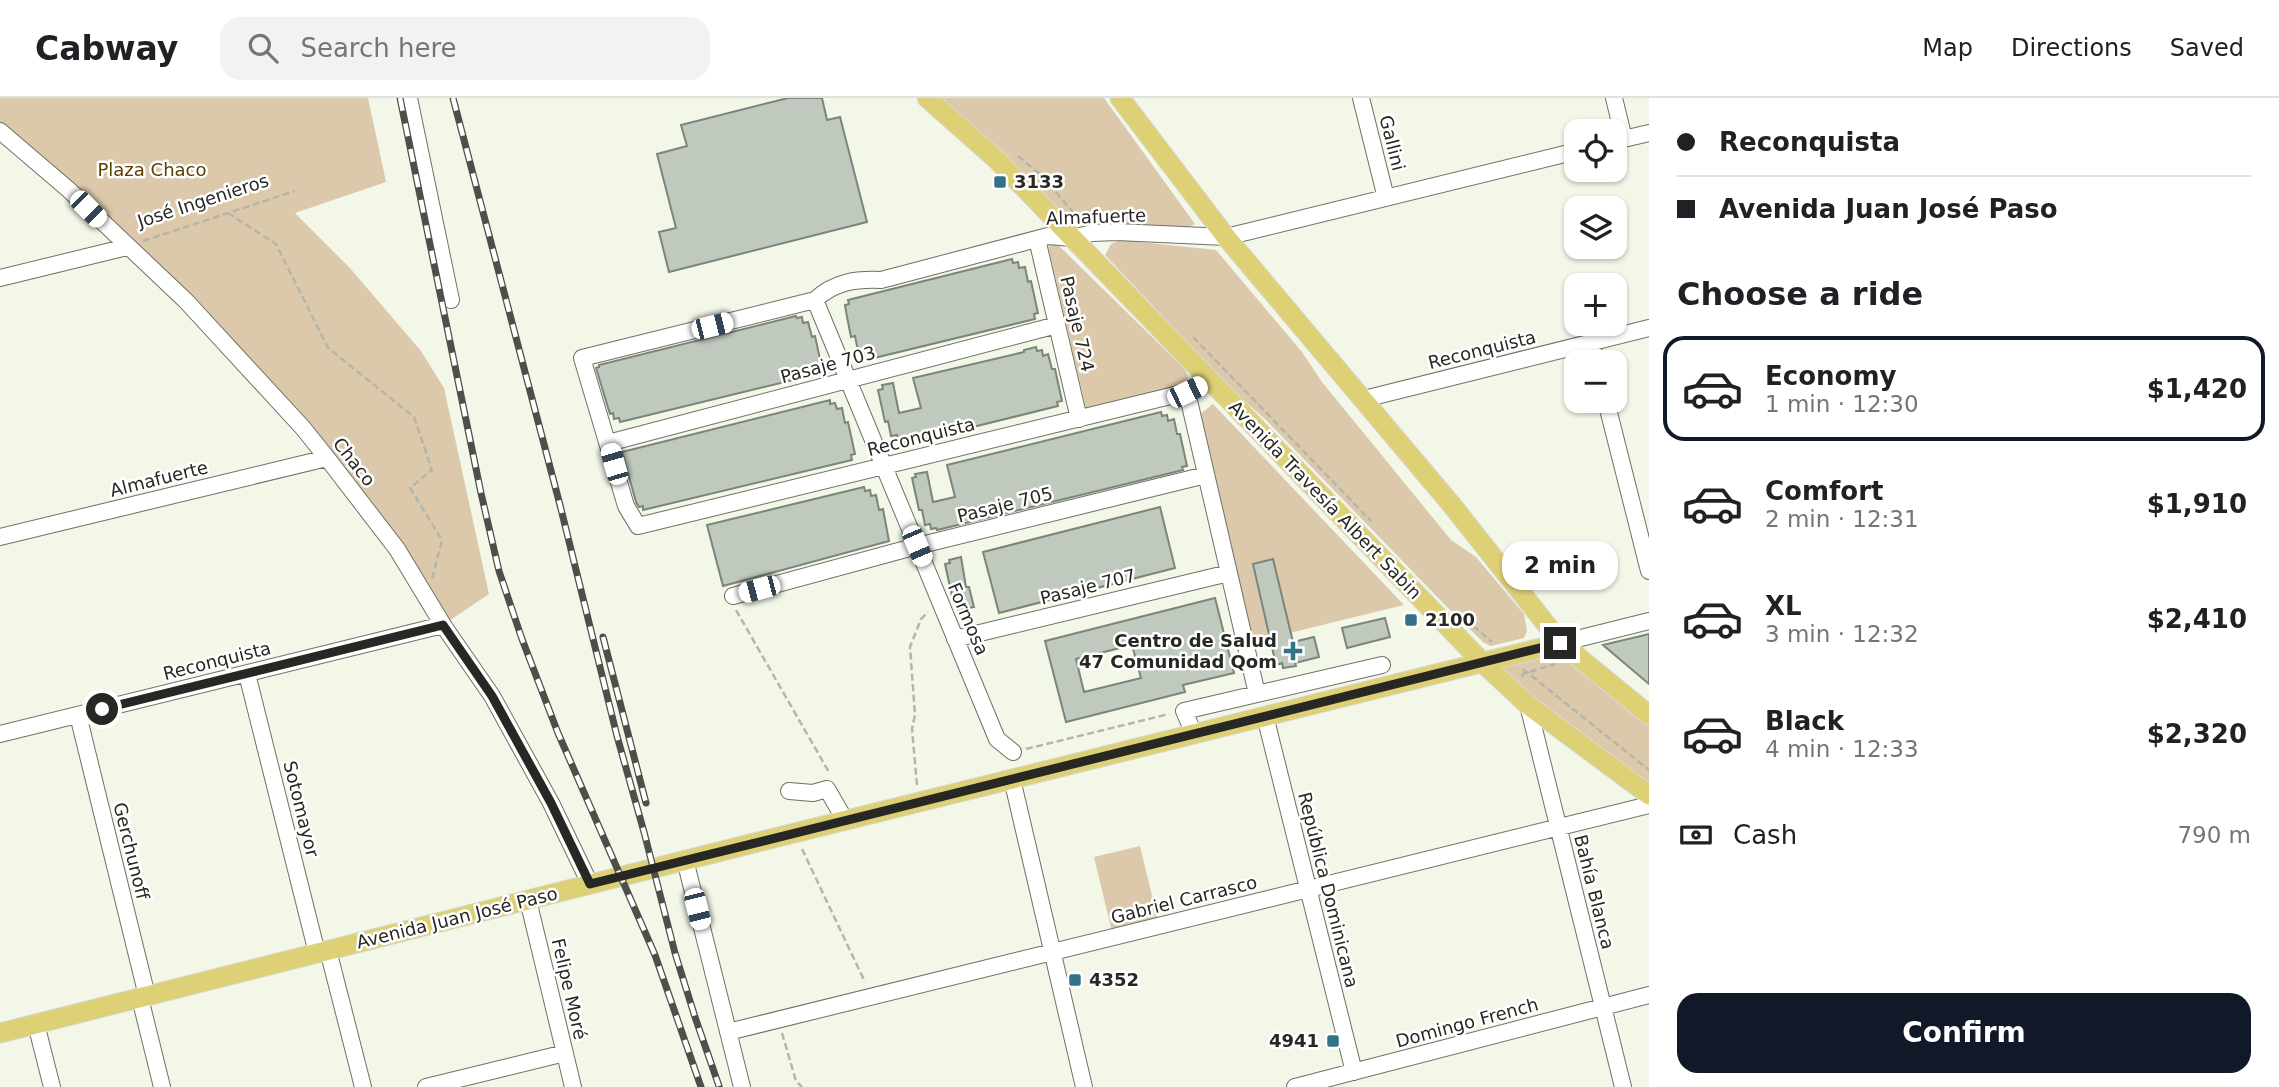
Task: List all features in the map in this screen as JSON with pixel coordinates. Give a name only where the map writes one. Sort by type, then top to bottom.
[{"type":"main road","name":"Avenida Travesía Albert Sabin","points":[[927,98],[997,160],[1482,663],[1528,705],[1649,795]]},
{"type":"main road","points":[[1120,98],[1226,237],[1237,246],[1364,399],[1560,643],[1649,715]]},
{"type":"main road","name":"Avenida Juan José Paso","points":[[0,1033],[1560,643]]},
{"type":"street","points":[[409,98],[451,300]]},
{"type":"street","name":"Gallini","points":[[1361,98],[1386,198]]},
{"type":"street","points":[[1614,98],[1617,119]]},
{"type":"street","name":"Chaco","points":[[0,131],[69,190],[186,301],[303,428],[327,458],[397,549],[443,625],[492,696],[551,803],[590,884]]},
{"type":"street","points":[[1627,138],[1649,133]]},
{"type":"street","name":"Almafuerte","points":[[608,443],[582,358],[815,300],[826,290],[844,282],[881,280],[1037,239],[1057,236],[1073,238],[1092,233],[1117,232],[1226,237],[1564,154]]},
{"type":"street","name":"Pasaje 724","points":[[1037,239],[1079,419]]},
{"type":"street","name":"José Ingenieros","points":[[0,278],[127,247]]},
{"type":"street","name":"Formosa","points":[[815,300],[997,739],[1013,752]]},
{"type":"street","name":"Pasaje 703","points":[[608,443],[1057,325]]},
{"type":"street","name":"Reconquista","points":[[1364,399],[1649,328]]},
{"type":"street","points":[[1591,342],[1593,350]]},
{"type":"street","name":"Reconquista","points":[[608,443],[626,506],[638,526],[1187,392],[1210,381]]},
{"type":"street","points":[[1187,392],[1257,694]]},
{"type":"street","points":[[1609,413],[1649,571]]},
{"type":"street","name":"Almafuerte","points":[[0,537],[327,458]]},
{"type":"street","name":"Pasaje 705","points":[[733,596],[917,546],[1206,475]]},
{"type":"street","name":"Pasaje 707","points":[[956,639],[1229,573]]},
{"type":"street","name":"Avenida Juan José Paso","points":[[1560,643],[1649,621]]},
{"type":"street","name":"Reconquista","points":[[0,734],[443,625]]},
{"type":"street","points":[[1194,734],[1184,711],[1382,665]]},
{"type":"street","name":"Sotomayor","points":[[247,674],[363,1087]]},
{"type":"street","name":"Bahía Blanca","points":[[1528,705],[1623,1087]]},
{"type":"street","name":"Gerchunoff","points":[[78,715],[144,997],[162,1087]]},
{"type":"street","name":"República Dominicana","points":[[1265,716],[1354,1072]]},
{"type":"street","points":[[1012,779],[1084,1087]]},
{"type":"street","points":[[789,791],[813,793],[827,789],[845,820]]},
{"type":"street","name":"Gabriel Carrasco","points":[[728,1032],[1649,805]]},
{"type":"street","points":[[685,860],[742,1087]]},
{"type":"street","name":"Felipe Moré","points":[[528,900],[573,1087]]},
{"type":"street","name":"Domingo French","points":[[1295,1087],[1649,995]]},
{"type":"street","points":[[36,1024],[52,1087]]},
{"type":"street","points":[[426,1087],[565,1053]]},
{"type":"path","name":"José Ingenieros","points":[[127,247],[295,191]]},
{"type":"path","points":[[228,213],[276,244],[328,348],[414,416],[432,470],[410,488],[442,540],[427,600]]},
{"type":"path","points":[[1189,332],[1373,523]]},
{"type":"path","points":[[733,596],[734,605],[835,784],[827,789]]},
{"type":"path","points":[[919,802],[912,729],[915,715],[909,647],[921,619],[939,599]]},
{"type":"path","points":[[1466,619],[1494,645]]},
{"type":"path","points":[[1519,683],[1523,674],[1555,664]]},
{"type":"path","points":[[1527,672],[1649,770]]},
{"type":"path","points":[[1013,752],[1184,711]]},
{"type":"path","points":[[794,833],[872,997]]},
{"type":"path","points":[[778,1020],[796,1081],[802,1087]]},
{"type":"green space","name":"Plaza Chaco","points":[[0,98],[368,98],[386,182],[295,213],[349,267],[421,351],[444,388],[489,594],[443,625],[397,549],[186,301],[0,131]]},
{"type":"green space","points":[[938,98],[1104,98],[1195,224],[1186,228],[1066,222]]},
{"type":"green space","points":[[1121,240],[1216,250],[1302,352],[1322,382],[1451,540],[1476,557],[1524,614],[1527,631],[1524,638],[1491,646],[1484,643],[1444,604],[1266,420],[1232,390],[1105,255],[1111,244]]},
{"type":"green space","points":[[1055,242],[1185,369],[1188,376],[1183,385],[1086,408],[1048,246]]},
{"type":"green space","points":[[1213,404],[1404,605],[1253,642],[1199,415]]},
{"type":"green space","points":[[1561,643],[1649,715],[1649,795],[1483,663]]},
{"type":"green space","points":[[1140,846],[1158,920],[1112,932],[1094,857]]},
{"type":"building","points":[[788,98],[822,98],[827,120],[840,117],[867,222],[669,272],[659,232],[676,228],[657,154],[687,146],[681,125]]},
{"type":"building","points":[[1012,259],[1013,263],[1018,262],[1019,268],[1025,267],[1028,282],[1031,281],[1038,313],[1034,314],[1035,319],[870,359],[869,355],[864,356],[863,350],[858,351],[855,336],[851,337],[847,317],[845,305],[849,304],[848,300]]},
{"type":"building","points":[[796,316],[802,317],[803,323],[808,322],[812,337],[815,336],[822,368],[817,369],[818,374],[620,422],[619,418],[614,419],[613,413],[610,414],[596,368],[599,365]]},
{"type":"building","points":[[1036,347],[1037,351],[1042,350],[1043,356],[1048,354],[1052,369],[1055,369],[1062,401],[1057,402],[1058,406],[904,444],[903,440],[898,441],[897,435],[891,436],[878,390],[883,389],[882,385],[893,383],[899,413],[921,408],[913,378]]},
{"type":"building","points":[[830,400],[830,404],[835,403],[837,409],[842,408],[845,423],[848,422],[855,454],[851,455],[852,460],[643,510],[643,506],[639,507],[636,502],[622,452]]},
{"type":"building","points":[[1161,412],[1162,416],[1167,415],[1168,421],[1174,419],[1177,434],[1180,434],[1187,466],[1182,467],[1183,470],[937,530],[931,529],[930,524],[925,525],[912,478],[916,477],[915,474],[927,472],[933,502],[955,497],[947,465]]},
{"type":"building","points":[[864,487],[865,491],[870,490],[871,496],[876,495],[879,510],[883,509],[889,541],[723,586],[707,525]]},
{"type":"building","points":[[1160,507],[1175,568],[999,613],[983,552]]},
{"type":"building","points":[[961,557],[966,587],[969,587],[974,607],[958,610],[945,564]]},
{"type":"building","points":[[1273,559],[1293,642],[1314,637],[1319,657],[1283,668],[1282,663],[1276,665],[1253,564]]},
{"type":"building","points":[[1215,598],[1234,673],[1183,685],[1185,692],[1066,722],[1045,641]],"holes":[[[1132,645],[1141,678],[1084,692],[1076,659]]]},
{"type":"building","points":[[1385,618],[1390,637],[1347,648],[1342,628]]},
{"type":"building","points":[[1649,634],[1649,684],[1603,645]]},
{"type":"railway","points":[[400,98],[499,571],[558,733],[655,955],[701,1087]]},
{"type":"railway","points":[[453,98],[675,953],[719,1086]]},
{"type":"railway","points":[[603,637],[646,803]]},
{"type":"place","name":"3133","points":[[1000,182]]},
{"type":"place","name":"2100","points":[[1411,620]]},
{"type":"place","name":"Centro de Salud 47 Comunidad Qom","points":[[1293,651]]},
{"type":"place","name":"4352","points":[[1075,980]]},
{"type":"place","name":"4941","points":[[1333,1041]]},
{"type":"route","points":[[102,709],[443,625],[492,696],[551,803],[590,884],[1560,643]]}]
